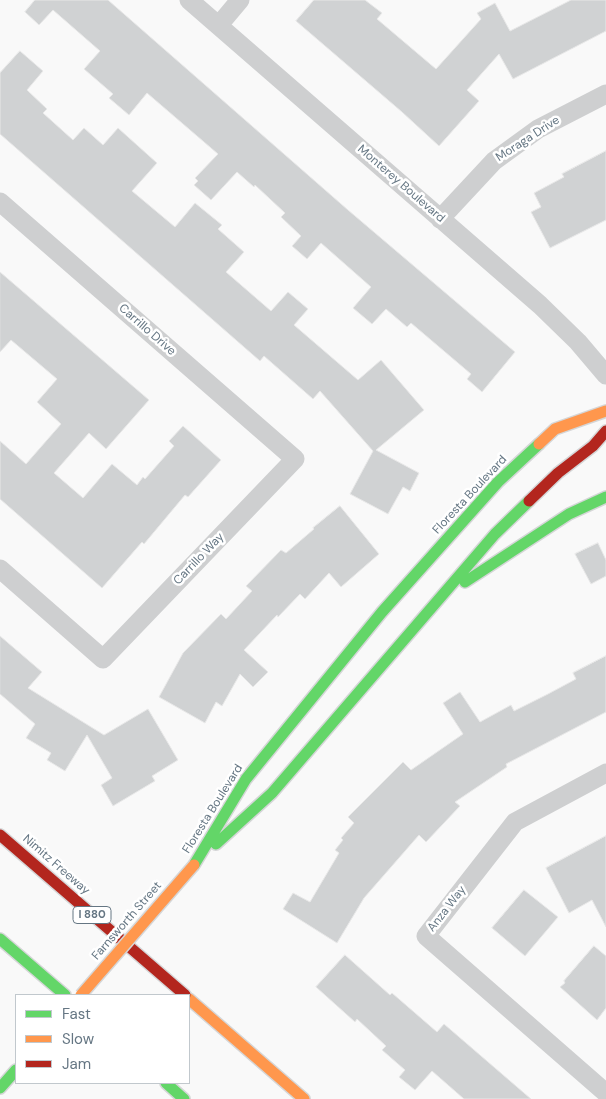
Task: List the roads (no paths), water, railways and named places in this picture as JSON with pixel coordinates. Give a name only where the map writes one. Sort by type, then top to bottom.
[{"type":"main road","name":"Floresta Boulevard","points":[[194,865],[246,779],[382,612],[498,482],[555,429],[606,411]]},
{"type":"main road","name":"Floresta Boulevard","points":[[194,865],[272,793],[495,534],[558,473],[593,446],[606,431]]},
{"type":"main road","points":[[438,600],[569,514],[606,497]]},
{"type":"main road","name":"Nimitz Freeway","points":[[0,835],[183,994]]},
{"type":"main road","name":"Farnsworth Street","points":[[82,994],[194,865]]},
{"type":"main road","points":[[0,939],[64,994]]},
{"type":"main road","points":[[190,1000],[304,1099]]},
{"type":"main road","points":[[0,1088],[13,1074]]},
{"type":"main road","points":[[167,1084],[184,1099]]},
{"type":"street","name":"Monterey Boulevard","points":[[190,0],[560,324],[606,375]]},
{"type":"street","points":[[219,25],[240,0]]},
{"type":"street","name":"Moraga Drive","points":[[440,219],[494,160],[538,129],[606,94]]},
{"type":"street","name":"Carrillo Drive","points":[[0,202],[295,459]]},
{"type":"street","name":"Carrillo Way","points":[[0,569],[103,659],[295,459]]},
{"type":"street","name":"Anza Way","points":[[606,773],[515,822],[426,936],[606,1093]]}]
